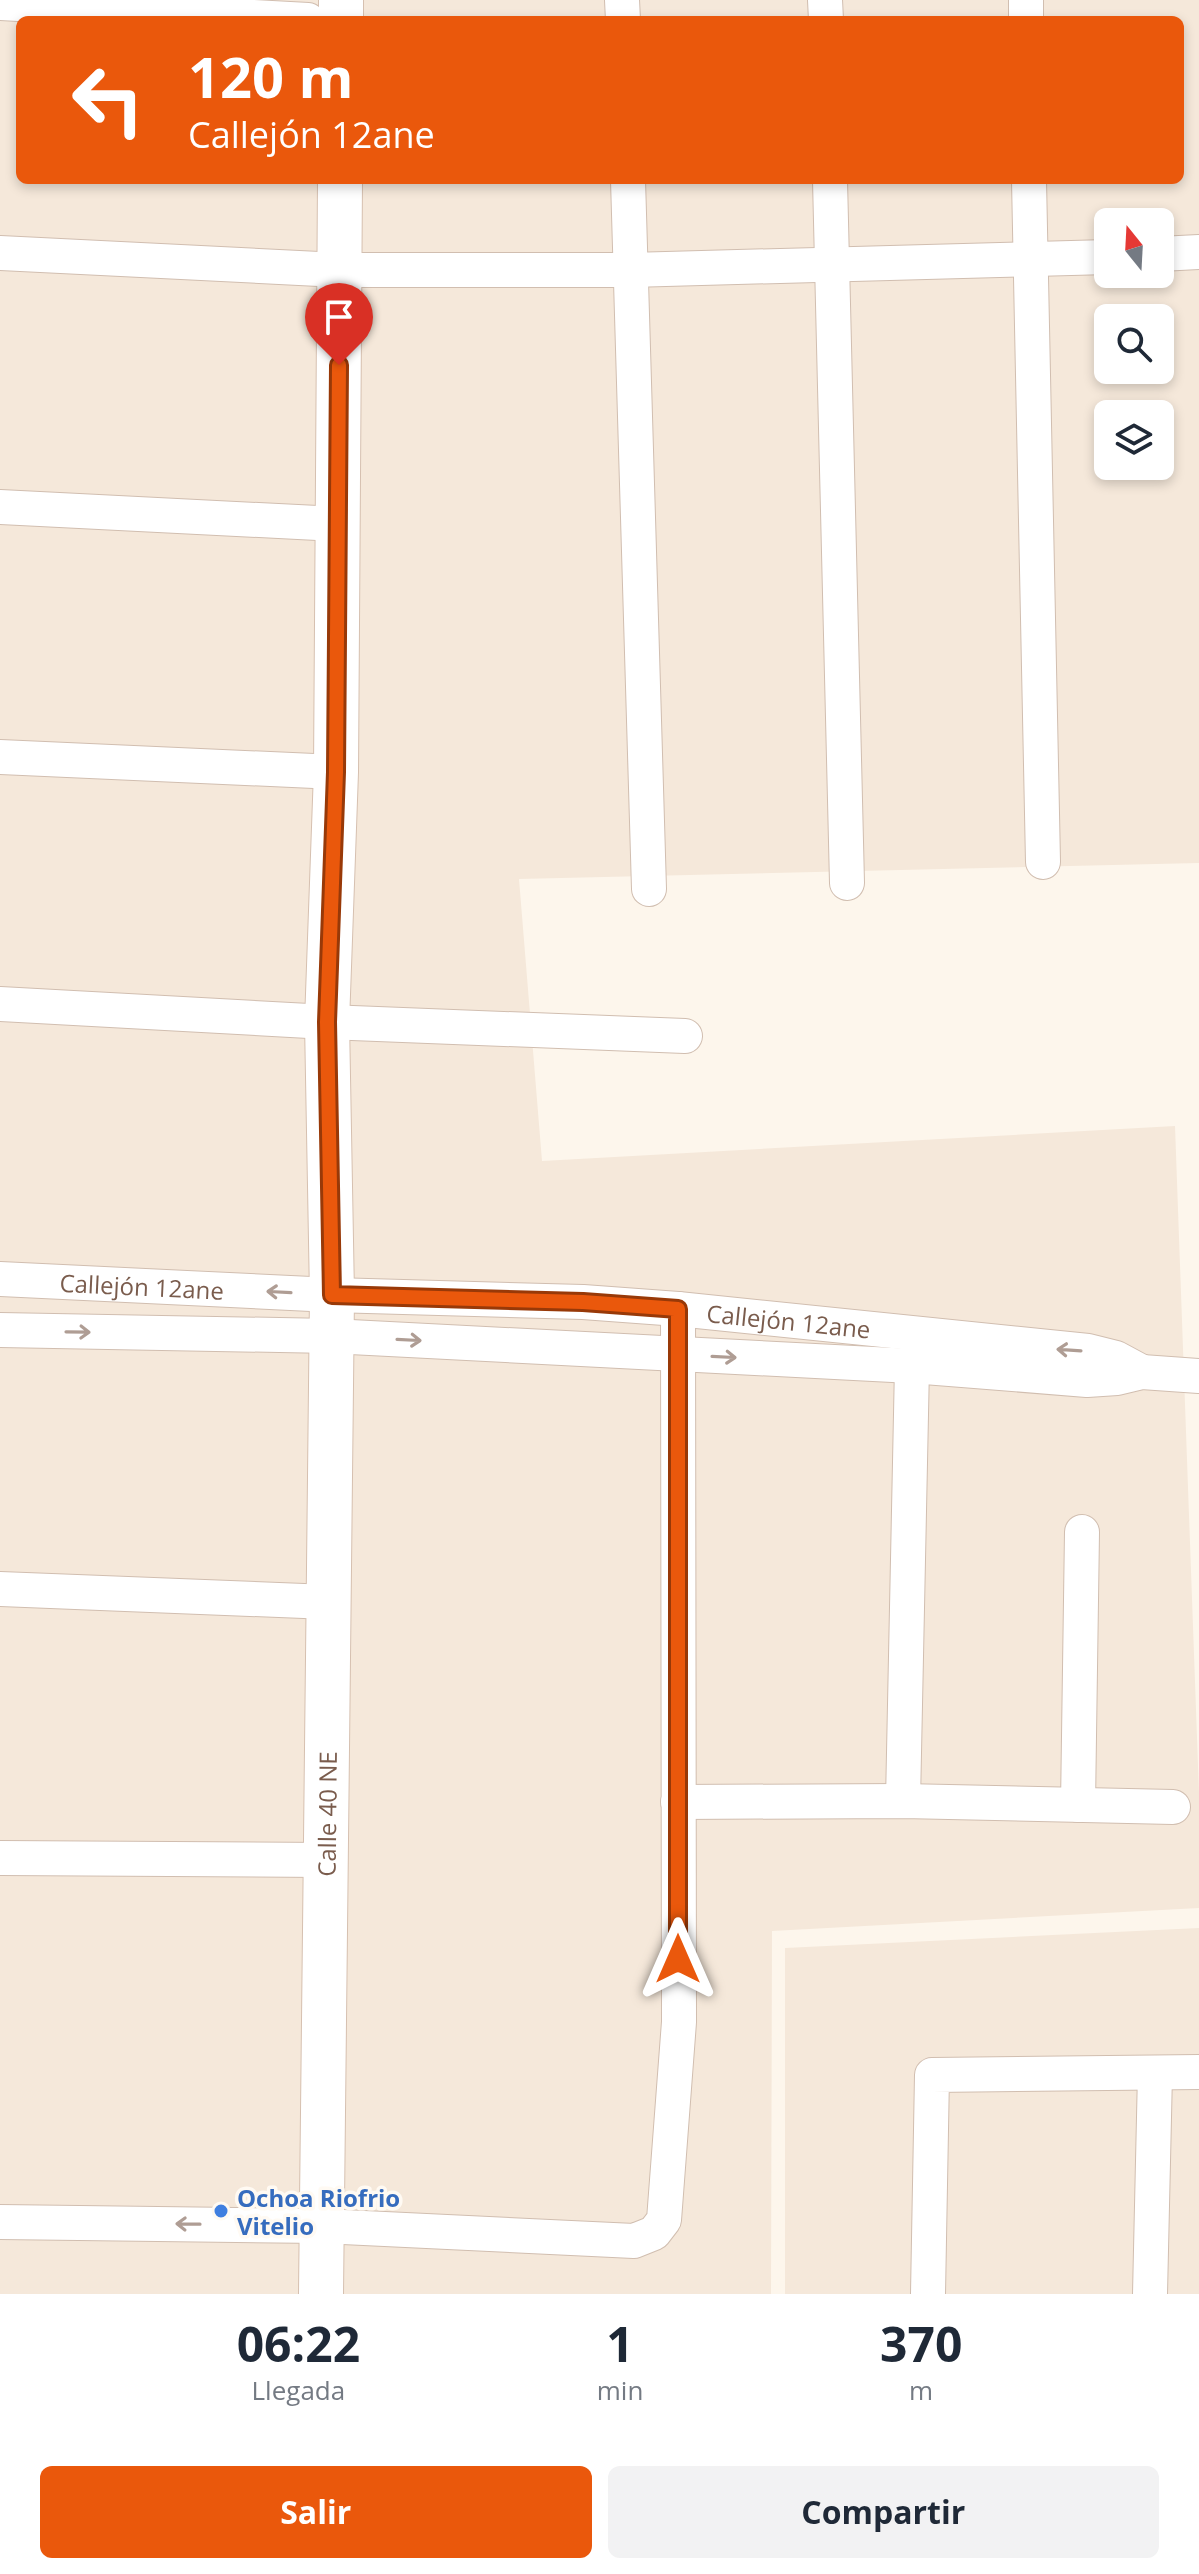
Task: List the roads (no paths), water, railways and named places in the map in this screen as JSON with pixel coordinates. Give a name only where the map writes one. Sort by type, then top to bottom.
[{"type":"street","points":[[0,3],[236,16]]},
{"type":"street","name":"Calle 40 NE","points":[[321,2294],[331,1315],[327,1022],[336,772],[340,184]]},
{"type":"street","points":[[628,184],[649,889]]},
{"type":"street","points":[[830,184],[847,883]]},
{"type":"street","points":[[1029,184],[1043,862]]},
{"type":"street","points":[[1174,253],[1199,252]]},
{"type":"street","points":[[0,253],[339,270],[630,270],[1094,258]]},
{"type":"street","points":[[0,507],[337,524]]},
{"type":"street","points":[[0,757],[336,772]]},
{"type":"street","points":[[0,1004],[327,1022],[685,1036]]},
{"type":"street","name":"Callejón 12ane","points":[[0,1279],[677,1354],[912,1366],[1087,1380],[1142,1372],[1199,1376]]},
{"type":"street","name":"Callejón 12ane","points":[[0,1330],[583,1302],[1088,1351],[1116,1358],[1142,1372]]},
{"type":"street","points":[[0,2222],[322,2226],[634,2241],[654,2233],[664,2220],[679,2022],[678,1309]]},
{"type":"street","points":[[903,1801],[912,1366]]},
{"type":"street","points":[[1078,1805],[1082,1532]]},
{"type":"street","points":[[0,1589],[329,1602]]},
{"type":"street","points":[[678,1802],[903,1801],[1173,1807]]},
{"type":"street","points":[[0,1858],[326,1860]]},
{"type":"street","points":[[928,2294],[932,2075],[1199,2072]]},
{"type":"street","points":[[1150,2294],[1155,2073]]},
{"type":"place","name":"Ochoa Riofrio Vitelio","points":[[221,2211]]}]
